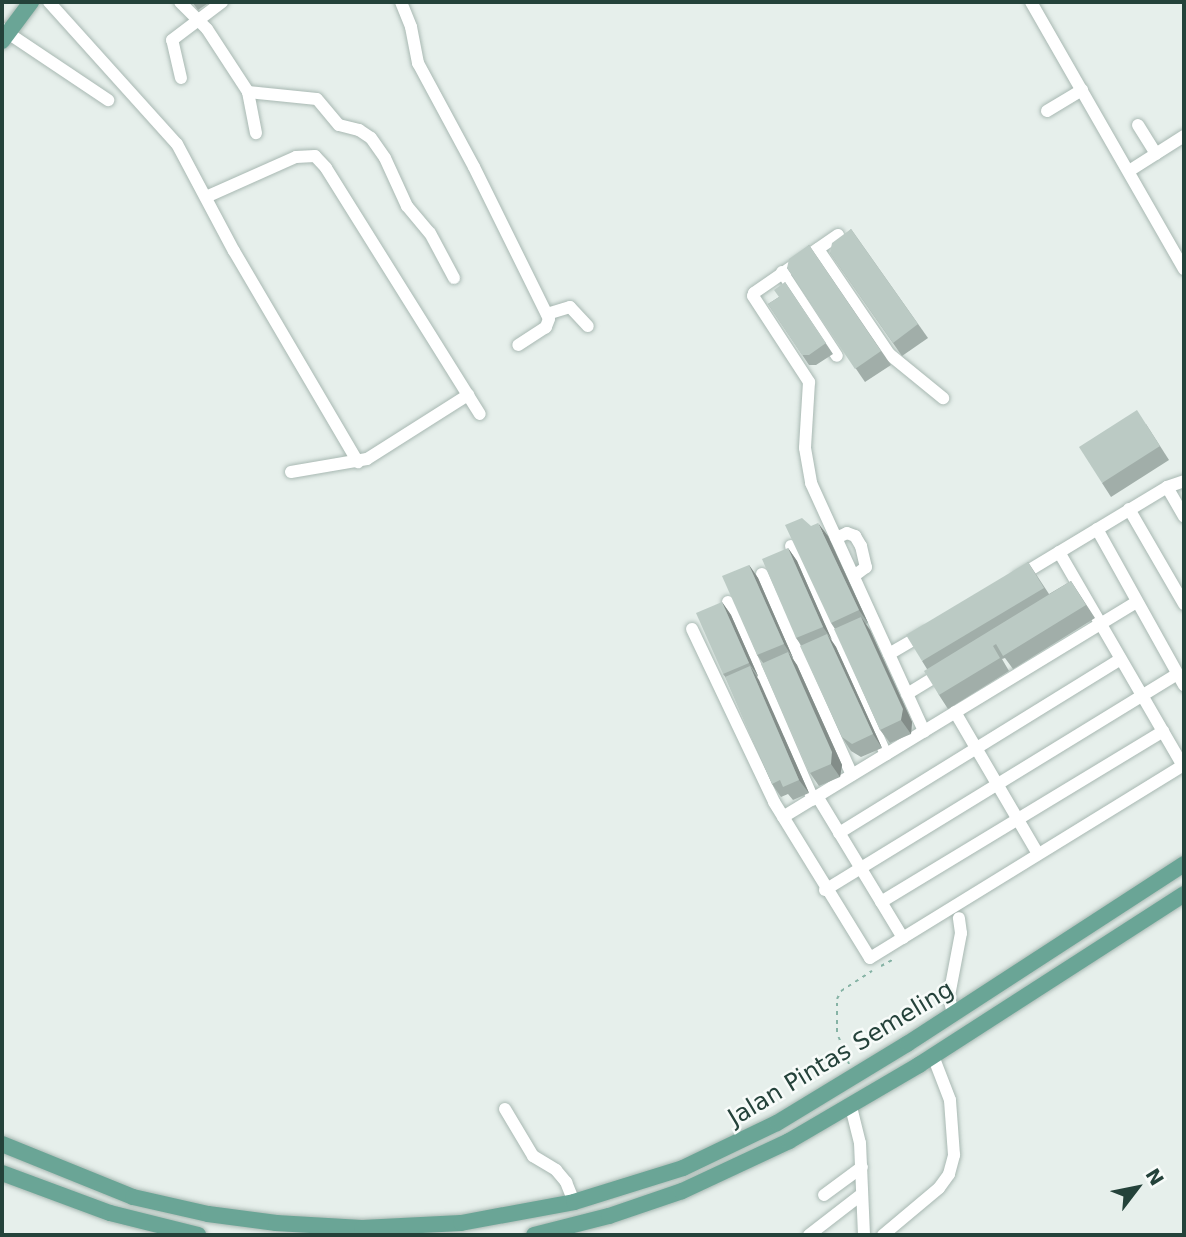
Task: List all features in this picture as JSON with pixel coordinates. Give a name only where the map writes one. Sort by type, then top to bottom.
[{"type":"main road","points":[[4,34],[31,2]]},
{"type":"main road","name":"Jalan Pintas Semeling","points":[[2,1144],[133,1197],[208,1214],[276,1223],[372,1228],[461,1223],[574,1202],[661,1175],[729,1148],[855,1076],[1184,864]]},
{"type":"main road","name":"Jalan Pintas Semeling","points":[[534,1235],[609,1216],[708,1181],[851,1107],[1184,894]]},
{"type":"main road","points":[[2,1173],[110,1213],[198,1235]]},
{"type":"street","points":[[49,2],[168,131],[234,251],[358,462]]},
{"type":"street","points":[[180,2],[207,29],[248,92],[256,133]]},
{"type":"street","points":[[181,78],[172,40],[222,2]]},
{"type":"street","points":[[401,2],[411,27],[418,63],[474,167],[547,314],[546,327],[518,345]]},
{"type":"street","points":[[1031,2],[1184,269]]},
{"type":"street","points":[[4,34],[108,100]]},
{"type":"street","points":[[1047,111],[1082,90]]},
{"type":"street","points":[[248,92],[317,99],[337,123],[359,130],[371,138],[385,158],[407,206],[430,233],[454,278]]},
{"type":"street","points":[[1138,125],[1156,154]]},
{"type":"street","points":[[1129,171],[1184,136]]},
{"type":"street","points":[[206,197],[296,157],[315,156],[326,168],[480,414]]},
{"type":"street","points":[[838,235],[782,272],[753,296],[809,382],[806,460],[811,483],[854,576],[870,626],[889,654],[924,731]]},
{"type":"street","points":[[818,249],[889,354],[943,398]]},
{"type":"street","points":[[782,272],[837,356]]},
{"type":"street","points":[[547,314],[570,307],[588,326]]},
{"type":"street","points":[[291,472],[358,462],[468,395]]},
{"type":"street","points":[[1003,586],[1129,509],[1167,487],[1184,481]]},
{"type":"street","points":[[1167,487],[1184,516]]},
{"type":"street","points":[[1129,509],[1184,604]]},
{"type":"street","points":[[1097,529],[1184,685]]},
{"type":"street","points":[[836,538],[848,533],[855,536],[861,546],[866,567],[854,576]]},
{"type":"street","points":[[792,546],[817,651],[852,775]]},
{"type":"street","points":[[692,629],[756,768],[825,890],[870,958],[1184,765],[1101,623],[1075,592],[1059,552]]},
{"type":"street","points":[[762,573],[886,754]]},
{"type":"street","points":[[727,602],[766,677],[815,797],[903,938]]},
{"type":"street","points":[[783,817],[1136,602]]},
{"type":"street","points":[[889,654],[935,627]]},
{"type":"street","points":[[839,832],[1121,659]]},
{"type":"street","points":[[907,694],[953,666]]},
{"type":"street","points":[[825,890],[1177,674]]},
{"type":"street","points":[[955,712],[1038,854]]},
{"type":"street","points":[[881,902],[1163,732]]},
{"type":"street","points":[[953,1014],[949,996],[961,933],[958,918]]},
{"type":"street","points":[[883,1235],[939,1188],[949,1174],[954,1155],[950,1100],[933,1056]]},
{"type":"street","points":[[851,1107],[860,1143],[864,1235]]},
{"type":"street","points":[[505,1109],[533,1156],[556,1170],[566,1182],[574,1202]]},
{"type":"street","points":[[824,1195],[862,1167]]},
{"type":"street","points":[[808,1235],[862,1194]]},
{"type":"path","points":[[855,1076],[837,1032],[836,999],[841,991],[878,967]]},
{"type":"building","points":[[851,229],[918,324],[893,343],[830,253],[832,243]]},
{"type":"building","points":[[809,245],[881,351],[855,369],[787,268],[789,259]]},
{"type":"building","points":[[785,282],[826,343],[809,355],[802,355],[768,304],[779,297],[774,290]]},
{"type":"building","points":[[1137,410],[1160,446],[1102,483],[1079,447]]},
{"type":"building","points":[[802,518],[811,526],[818,523],[859,610],[831,623],[785,525]]},
{"type":"building","points":[[788,548],[823,627],[796,638],[762,559]]},
{"type":"building","points":[[1028,562],[1044,588],[922,661],[906,635]]},
{"type":"building","points":[[749,565],[784,644],[757,655],[722,576]]},
{"type":"building","points":[[1071,581],[1086,605],[1003,656],[996,644],[993,646],[1000,658],[939,695],[924,671]]},
{"type":"building","points":[[722,602],[749,663],[723,674],[696,613]]},
{"type":"building","points":[[861,617],[903,709],[901,720],[880,730],[834,629]]},
{"type":"building","points":[[827,634],[873,734],[852,744],[842,737],[800,646]]},
{"type":"building","points":[[788,652],[832,752],[831,764],[810,773],[761,664]]},
{"type":"building","points":[[750,666],[799,780],[783,787],[780,780],[772,784],[725,677]]}]
